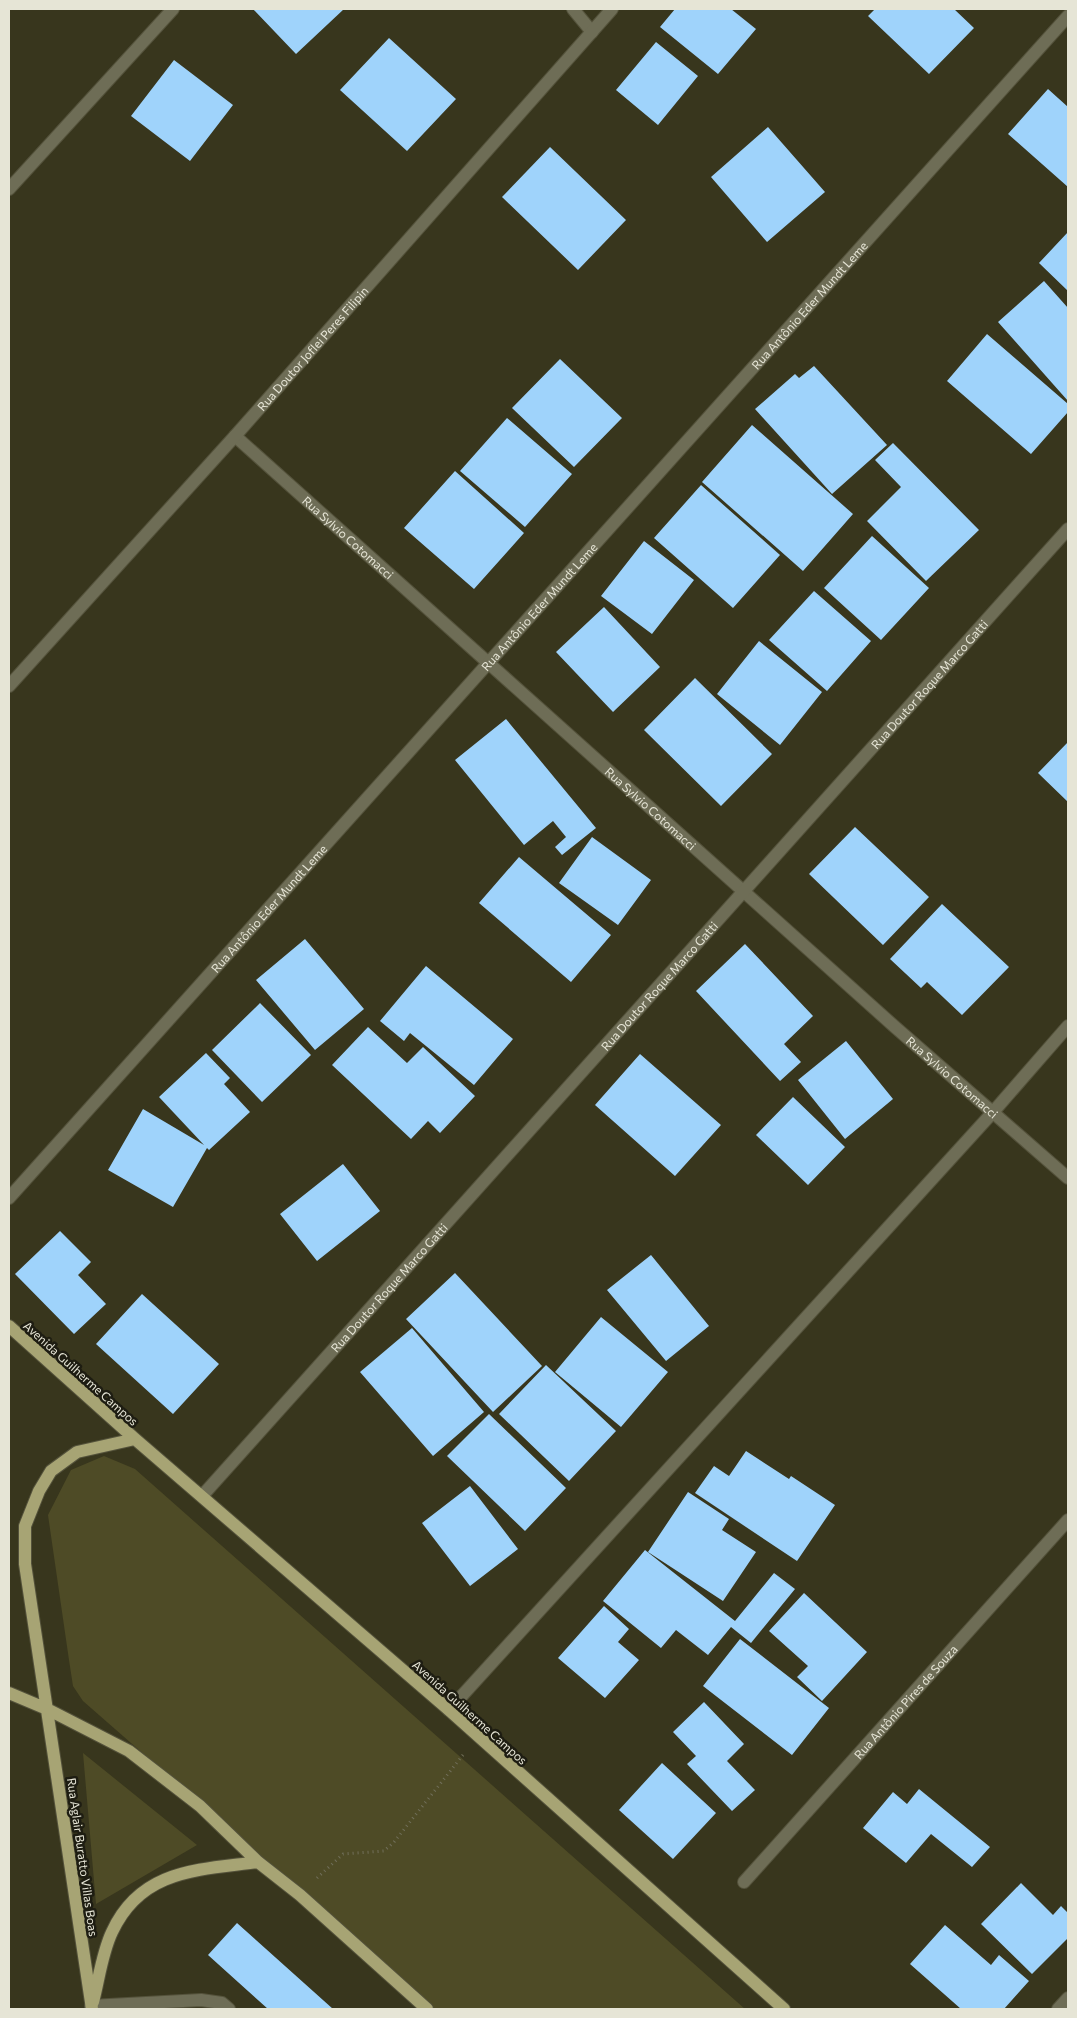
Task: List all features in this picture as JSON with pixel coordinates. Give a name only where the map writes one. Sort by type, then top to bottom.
[{"type":"main road","name":"Avenida Guilherme Campos","points":[[9,1326],[135,1439],[448,1710],[784,2009]]},
{"type":"main road","name":"Avenida Guilherme Campos","points":[[47,1709],[25,1564],[25,1526],[39,1491],[51,1471],[77,1452],[135,1439]]},
{"type":"main road","points":[[9,1693],[47,1709],[129,1751],[200,1806],[258,1862],[300,1895],[427,2009]]},
{"type":"main road","name":"Rua Aglair Buratto Villas Boas","points":[[47,1709],[91,2008]]},
{"type":"main road","points":[[91,2008],[112,1933],[130,1901],[156,1883],[191,1871],[258,1862]]},
{"type":"street","points":[[9,189],[173,9]]},
{"type":"street","points":[[573,9],[592,32]]},
{"type":"street","name":"Rua Doutor Joflei Peres Filipin","points":[[9,686],[235,436],[612,9]]},
{"type":"street","name":"Rua Antônio Eder Mundt Leme","points":[[9,1198],[1068,16]]},
{"type":"street","name":"Rua Sylvio Cotomacci","points":[[235,436],[895,1027],[994,1111],[1068,1178]]},
{"type":"street","name":"Rua Doutor Roque Marco Gatti","points":[[202,1496],[1068,529]]},
{"type":"street","points":[[448,1710],[994,1111],[1068,1026]]},
{"type":"street","name":"Rua Antônio Pires de Souza","points":[[744,1882],[1068,1520]]},
{"type":"street","points":[[1058,2009],[1068,1998]]},
{"type":"street","points":[[91,2008],[201,2000],[222,2003],[229,2009]]},
{"type":"path","points":[[300,1895],[343,1854],[384,1851],[394,1842],[477,1737]]},
{"type":"shaded area","points":[[104,1456],[135,1469],[745,2009],[435,2009],[83,1701],[73,1686],[48,1515],[71,1470]]},
{"type":"shaded area","points":[[83,1753],[197,1845],[96,1904]]},
{"type":"building","points":[[253,9],[344,9],[296,54]]},
{"type":"building","points":[[675,9],[731,9],[756,29],[718,74],[660,27]]},
{"type":"building","points":[[875,9],[954,9],[974,28],[929,74],[868,16]]},
{"type":"building","points":[[389,38],[456,99],[407,151],[340,90]]},
{"type":"building","points":[[656,42],[698,76],[658,125],[616,90]]},
{"type":"building","points":[[174,60],[233,105],[190,161],[131,116]]},
{"type":"building","points":[[1048,89],[1068,107],[1068,187],[1008,134]]},
{"type":"building","points":[[768,127],[825,192],[767,242],[711,177]]},
{"type":"building","points":[[550,147],[626,220],[578,270],[502,197]]},
{"type":"building","points":[[1068,232],[1068,291],[1039,263]]},
{"type":"building","points":[[1044,281],[1068,308],[1068,401],[998,322]]},
{"type":"building","points":[[987,334],[1068,404],[1068,412],[1031,454],[947,381]]},
{"type":"building","points":[[560,359],[622,418],[574,467],[512,408]]},
{"type":"building","points":[[814,366],[887,445],[832,494],[755,409],[795,374],[799,378]]},
{"type":"building","points":[[507,418],[572,474],[525,527],[460,471]]},
{"type":"building","points":[[752,425],[853,514],[803,571],[702,482]]},
{"type":"building","points":[[893,443],[979,530],[926,581],[867,521],[901,487],[875,460]]},
{"type":"building","points":[[455,471],[524,533],[474,589],[404,528]]},
{"type":"building","points":[[701,485],[780,555],[733,608],[654,538]]},
{"type":"building","points":[[872,536],[929,588],[881,640],[824,588]]},
{"type":"building","points":[[644,541],[694,580],[652,634],[601,596]]},
{"type":"building","points":[[814,591],[871,641],[827,691],[769,640]]},
{"type":"building","points":[[604,607],[660,667],[613,712],[556,652]]},
{"type":"building","points":[[759,641],[822,692],[780,745],[717,694]]},
{"type":"building","points":[[695,678],[772,754],[721,806],[644,730]]},
{"type":"building","points":[[506,719],[596,828],[562,855],[555,847],[566,837],[553,821],[524,845],[455,760]]},
{"type":"building","points":[[1068,742],[1068,802],[1038,773]]},
{"type":"building","points":[[855,827],[929,897],[883,945],[809,874]]},
{"type":"building","points":[[592,837],[651,880],[618,925],[559,883]]},
{"type":"building","points":[[519,857],[611,935],[571,982],[479,903]]},
{"type":"building","points":[[942,904],[1009,967],[962,1015],[927,982],[921,988],[890,959]]},
{"type":"building","points":[[305,939],[364,1009],[315,1050],[256,980]]},
{"type":"building","points":[[745,944],[813,1016],[784,1044],[801,1062],[780,1081],[696,991]]},
{"type":"building","points":[[426,966],[513,1039],[474,1085],[410,1033],[404,1041],[380,1021]]},
{"type":"building","points":[[260,1003],[311,1055],[262,1102],[212,1050]]},
{"type":"building","points":[[368,1027],[407,1063],[423,1047],[475,1096],[440,1133],[428,1121],[411,1139],[332,1065]]},
{"type":"building","points":[[846,1041],[893,1099],[845,1139],[798,1080]]},
{"type":"building","points":[[206,1053],[230,1078],[224,1084],[250,1112],[209,1150],[207,1148],[173,1207],[108,1170],[143,1109],[204,1145],[159,1097]]},
{"type":"building","points":[[640,1054],[721,1125],[675,1176],[595,1105]]},
{"type":"building","points":[[793,1097],[845,1147],[808,1185],[756,1135]]},
{"type":"building","points":[[343,1164],[380,1211],[317,1261],[280,1214]]},
{"type":"building","points":[[60,1231],[91,1262],[78,1275],[106,1304],[74,1334],[15,1274]]},
{"type":"building","points":[[651,1255],[709,1326],[666,1361],[607,1290]]},
{"type":"building","points":[[455,1273],[542,1366],[493,1412],[406,1319]]},
{"type":"building","points":[[142,1294],[219,1364],[173,1414],[96,1344]]},
{"type":"building","points":[[601,1317],[668,1372],[621,1427],[555,1372]]},
{"type":"building","points":[[412,1328],[484,1412],[433,1456],[360,1372]]},
{"type":"building","points":[[546,1365],[616,1431],[569,1481],[499,1414]]},
{"type":"building","points":[[489,1414],[566,1488],[525,1531],[447,1456]]},
{"type":"building","points":[[746,1451],[789,1479],[791,1476],[835,1505],[797,1561],[695,1493],[714,1466],[729,1476]]},
{"type":"building","points":[[470,1486],[518,1549],[470,1586],[422,1523]]},
{"type":"building","points":[[688,1492],[729,1519],[722,1530],[756,1552],[723,1601],[648,1552]]},
{"type":"building","points":[[645,1550],[735,1621],[774,1573],[795,1589],[751,1643],[731,1627],[708,1655],[676,1630],[661,1648],[603,1601]]},
{"type":"building","points":[[804,1593],[867,1652],[822,1701],[797,1677],[808,1666],[769,1631]]},
{"type":"building","points":[[604,1606],[629,1629],[618,1642],[639,1660],[605,1698],[558,1658]]},
{"type":"building","points":[[740,1639],[829,1708],[792,1755],[703,1686]]},
{"type":"building","points":[[704,1702],[744,1744],[727,1761],[755,1790],[732,1811],[687,1764],[696,1756],[673,1732]]},
{"type":"building","points":[[662,1763],[716,1813],[673,1859],[619,1810]]},
{"type":"building","points":[[919,1789],[990,1847],[972,1867],[931,1834],[906,1863],[863,1828],[893,1792],[907,1804]]},
{"type":"building","points":[[1021,1883],[1053,1915],[1061,1906],[1068,1913],[1068,1938],[1032,1974],[981,1924]]},
{"type":"building","points":[[237,1923],[333,2009],[268,2009],[208,1955]]},
{"type":"building","points":[[945,1925],[991,1965],[999,1955],[1029,1981],[1004,2009],[961,2009],[910,1964]]}]
